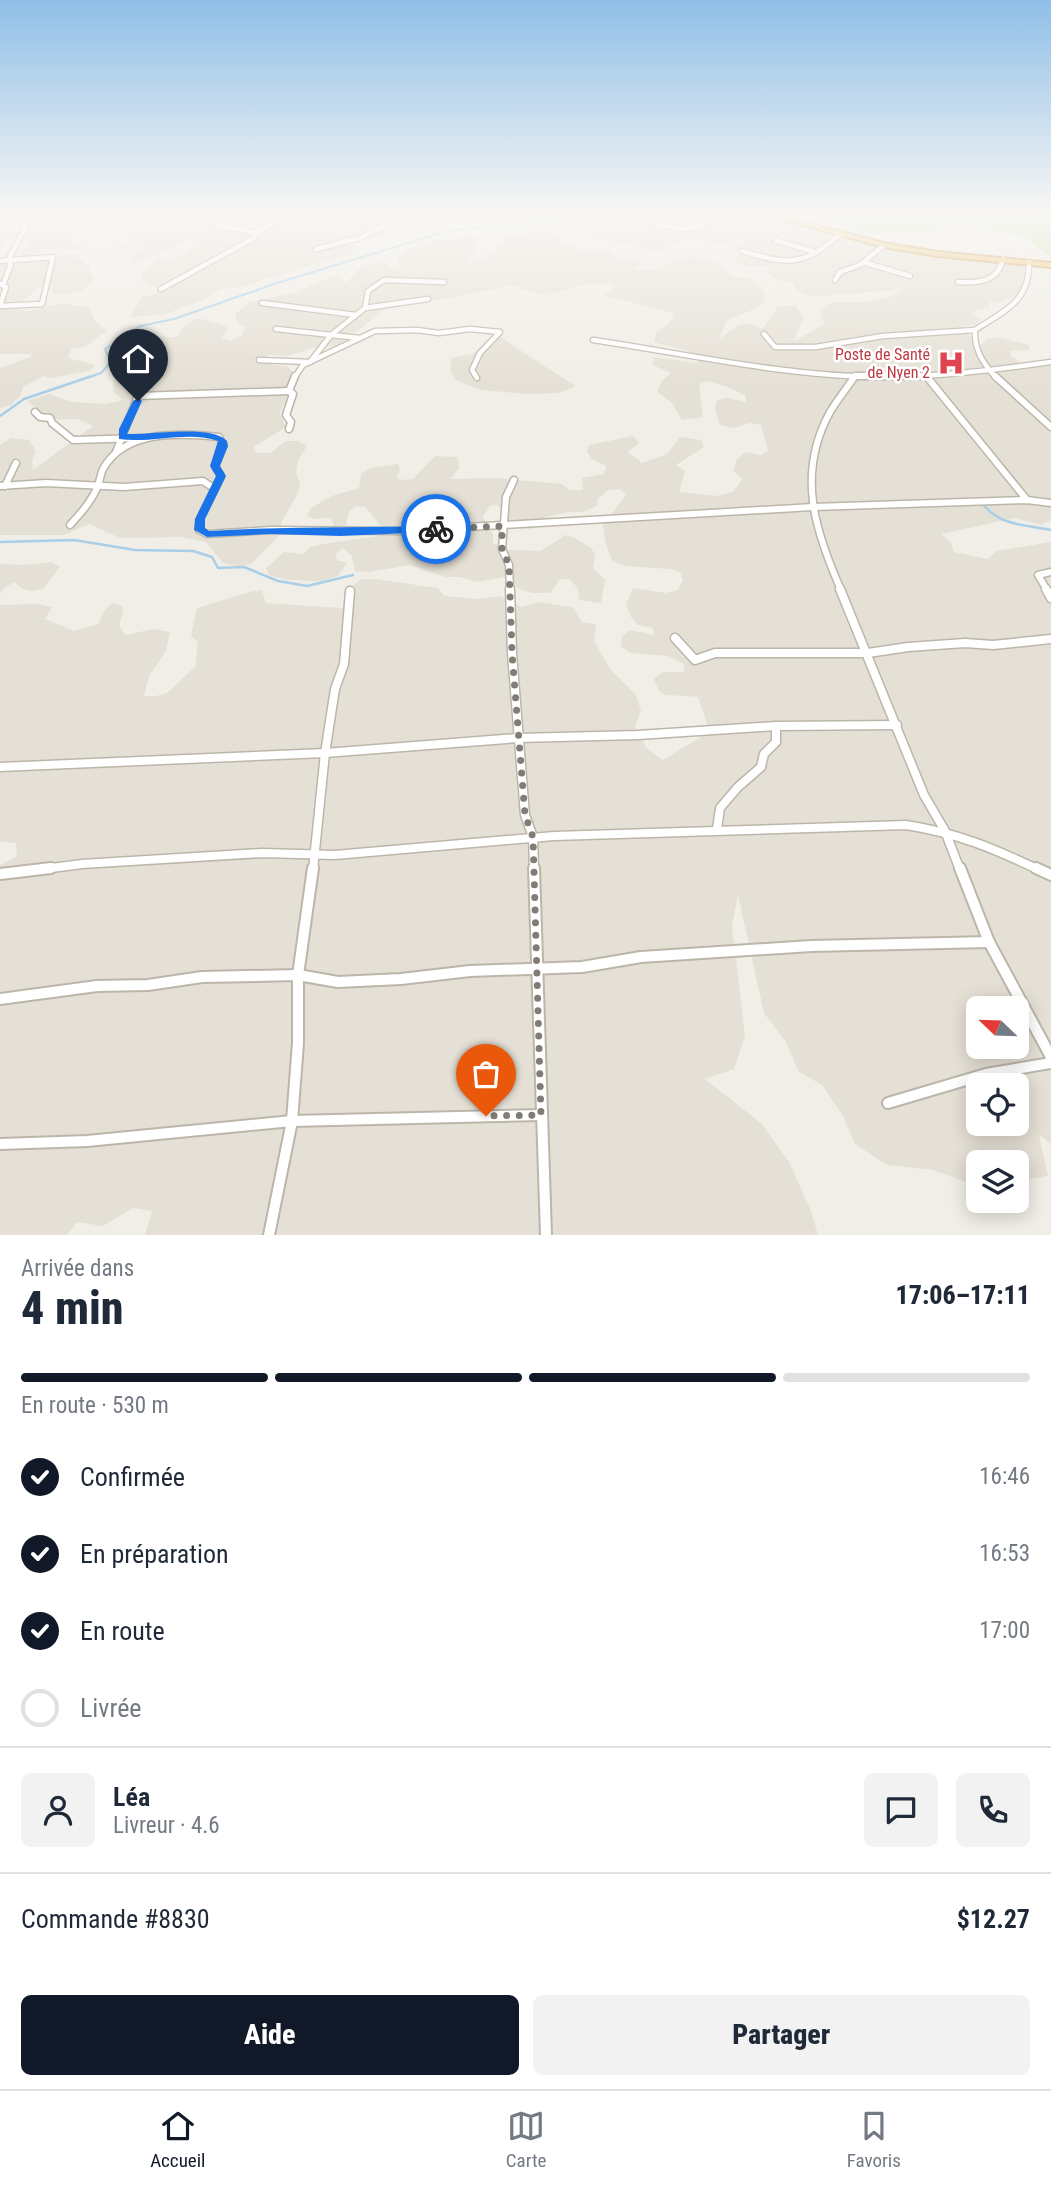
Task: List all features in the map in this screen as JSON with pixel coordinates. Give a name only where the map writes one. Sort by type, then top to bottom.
[{"type":"street","points":[[1,284],[6,287],[6,293],[0,306],[42,304],[51,273]]},
{"type":"street","points":[[160,289],[190,273]]},
{"type":"street","points":[[835,280],[840,273]]},
{"type":"street","points":[[899,273],[910,276]]},
{"type":"street","points":[[958,282],[977,284],[993,279],[997,273]]},
{"type":"street","points":[[764,334],[775,347],[784,349],[876,337],[975,330],[1010,307],[1025,292],[1030,283],[1030,273]]},
{"type":"street","points":[[365,308],[368,291],[384,280],[443,282]]},
{"type":"street","points":[[289,391],[295,375],[310,362],[331,335],[365,308],[428,299]]},
{"type":"street","points":[[262,303],[356,315]]},
{"type":"street","points":[[276,329],[360,338]]},
{"type":"street","points":[[259,360],[310,362],[375,331],[396,329],[439,333],[470,329],[496,330],[500,332],[480,353],[472,370],[477,378]]},
{"type":"street","points":[[975,330],[973,335],[980,357],[989,371],[1051,427]]},
{"type":"street","points":[[593,340],[713,361],[855,376],[927,377],[1050,364]]},
{"type":"street","points":[[855,376],[830,413],[817,444],[813,507],[820,542],[868,653],[924,795],[945,831],[989,942],[1051,1056]]},
{"type":"street","points":[[927,377],[1027,500]]},
{"type":"street","points":[[114,457],[138,396],[145,394],[289,391],[293,394],[286,415],[291,422],[289,429]]},
{"type":"street","points":[[35,412],[40,417],[50,418],[52,423],[73,440],[181,434],[219,437],[223,446],[215,466],[221,476],[200,519],[199,530],[207,534],[271,530],[340,533],[502,526],[813,507],[1027,500],[1051,503]]},
{"type":"street","points":[[69,525],[98,486],[101,472],[114,457],[128,445],[145,438]]},
{"type":"street","points":[[3,486],[16,463]]},
{"type":"street","points":[[514,480],[506,497],[502,549],[509,565],[525,815],[533,837],[546,1235]]},
{"type":"street","points":[[3,486],[46,483],[124,487],[203,481],[215,489]]},
{"type":"street","points":[[1051,572],[1038,575],[1051,598]]},
{"type":"street","points":[[270,1235],[292,1121],[298,1043],[298,975],[308,891],[316,854],[317,814],[325,752],[335,689],[344,664],[350,591]]},
{"type":"street","points":[[675,638],[695,660],[715,653],[868,653],[908,647],[965,643],[993,645],[1051,639]]},
{"type":"street","points":[[0,768],[325,752],[518,738],[638,735],[776,726],[897,725]]},
{"type":"street","points":[[717,828],[720,808],[738,787],[761,767],[764,754],[776,742],[776,726]]},
{"type":"street","points":[[0,874],[82,864],[262,853],[361,853],[533,837],[642,835],[717,828],[906,825],[945,831],[980,842],[1051,875]]},
{"type":"street","points":[[0,999],[97,986],[148,985],[202,977],[298,975],[338,982],[401,979],[470,971],[582,967],[641,957],[811,946],[989,942]]},
{"type":"street","points":[[888,1103],[986,1074],[1051,1063]]},
{"type":"street","points":[[0,1144],[87,1141],[292,1121],[541,1115]]},
{"type":"shaded area","points":[[0,273],[91,273],[94,281],[82,291],[52,294],[52,285],[38,288],[22,302],[20,309],[29,311],[62,303],[90,308],[94,320],[107,331],[84,347],[71,349],[68,358],[96,365],[89,371],[51,378],[43,376],[23,387],[20,396],[11,405],[0,408],[0,368],[32,354],[0,354]]},
{"type":"shaded area","points":[[144,273],[287,273],[241,287],[221,289],[199,302],[165,314],[134,317],[131,316],[141,298],[156,293],[158,288],[142,280]]},
{"type":"shaded area","points":[[356,273],[728,273],[732,276],[748,278],[760,285],[765,295],[763,303],[755,309],[727,320],[719,339],[738,325],[750,323],[762,329],[778,307],[795,305],[804,318],[793,342],[824,324],[820,309],[833,302],[868,302],[889,297],[903,289],[813,297],[796,290],[794,283],[772,277],[768,273],[1027,273],[1028,280],[1019,295],[1001,302],[989,302],[989,308],[977,309],[971,314],[981,319],[976,324],[960,327],[981,345],[988,338],[1001,338],[1029,345],[1030,350],[1010,351],[1011,356],[1028,368],[1051,364],[1051,520],[1041,525],[1015,518],[941,534],[951,543],[954,552],[988,559],[996,551],[1051,542],[1051,1144],[1039,1135],[1048,1176],[1029,1179],[1029,1150],[966,1150],[966,1182],[933,1170],[887,1165],[855,1144],[843,1116],[822,1085],[798,1071],[786,1042],[764,1013],[738,895],[732,926],[745,1036],[734,1069],[705,1079],[762,1124],[789,1162],[811,1211],[818,1235],[145,1235],[152,1211],[133,1208],[103,1226],[77,1222],[67,1235],[0,1235],[0,865],[17,856],[16,843],[0,842],[0,605],[37,604],[52,607],[45,619],[74,631],[98,624],[112,603],[122,606],[119,625],[125,635],[154,629],[170,632],[166,651],[149,676],[144,696],[167,693],[195,667],[198,642],[191,636],[197,608],[250,592],[262,590],[266,603],[341,608],[351,613],[355,595],[353,585],[362,579],[376,579],[437,588],[445,596],[476,599],[500,596],[522,607],[537,602],[573,607],[582,622],[596,624],[594,641],[610,669],[636,695],[641,711],[635,726],[647,749],[663,760],[701,737],[707,723],[698,697],[666,695],[659,691],[654,679],[663,672],[684,672],[684,664],[668,656],[630,653],[621,646],[622,636],[630,630],[655,635],[652,628],[638,625],[631,617],[626,605],[633,588],[665,593],[678,590],[683,580],[680,572],[670,569],[625,566],[612,561],[603,525],[626,495],[620,489],[607,491],[598,499],[597,506],[583,512],[547,517],[532,529],[511,527],[498,505],[490,506],[483,517],[493,535],[493,543],[508,550],[541,551],[565,535],[592,549],[595,556],[593,568],[605,580],[601,603],[579,600],[578,588],[569,579],[560,579],[550,593],[532,593],[519,589],[504,577],[477,582],[460,577],[445,577],[410,565],[369,572],[355,571],[352,556],[343,548],[335,554],[338,561],[347,562],[338,576],[322,581],[288,580],[269,575],[266,568],[284,552],[303,554],[311,547],[323,544],[379,536],[382,527],[365,507],[356,506],[349,511],[345,528],[334,527],[331,518],[314,519],[306,516],[311,508],[332,496],[359,488],[361,474],[370,468],[398,464],[400,471],[396,477],[401,480],[413,479],[435,456],[458,457],[459,468],[451,479],[495,478],[562,484],[570,490],[583,490],[582,478],[604,474],[606,466],[593,460],[587,452],[589,445],[633,436],[639,443],[628,452],[642,463],[667,454],[680,437],[701,440],[704,447],[676,465],[685,471],[679,492],[719,496],[734,491],[742,479],[733,470],[737,459],[746,452],[761,455],[768,450],[761,425],[750,423],[734,428],[720,425],[715,410],[717,400],[728,398],[746,402],[746,396],[731,388],[709,381],[699,384],[703,417],[682,420],[672,403],[657,392],[662,381],[671,373],[653,365],[654,357],[697,363],[701,355],[654,342],[656,333],[673,319],[674,313],[602,295],[616,287],[606,283],[582,285],[545,296],[510,285],[457,297],[389,306],[339,346],[317,347],[286,356],[269,355],[265,358],[273,365],[288,366],[293,373],[287,386],[286,400],[279,413],[286,427],[254,447],[256,453],[270,453],[286,441],[298,441],[307,446],[298,460],[298,493],[282,521],[277,538],[250,565],[223,563],[206,542],[181,537],[120,538],[89,524],[64,535],[0,535],[0,445],[11,438],[29,440],[36,451],[32,460],[33,470],[93,426],[77,419],[40,420],[35,407],[27,401],[49,394],[72,402],[106,404],[123,400],[113,392],[114,367],[150,360],[142,353],[123,350],[121,343],[132,336],[177,337],[186,324],[198,318],[225,326],[229,330],[221,338],[230,341],[242,335],[245,327],[237,322],[235,314],[250,302],[293,293],[333,276],[341,277],[346,283]]},
{"type":"shaded area","points":[[497,334],[576,386],[558,393],[530,394],[480,390],[456,380],[450,370],[451,358],[472,354]]},
{"type":"shaded area","points":[[52,562],[60,567],[43,589],[31,591],[21,588],[15,582],[4,588],[0,594],[0,564]]},
{"type":"waterway","points":[[87,378],[101,373],[111,362],[105,349],[140,326],[174,319],[311,273]]},
{"type":"waterway","points":[[0,416],[24,399],[92,376]]},
{"type":"waterway","points":[[982,503],[989,511],[1005,520],[1051,530]]},
{"type":"waterway","points":[[0,542],[74,540],[135,550],[193,551],[212,557],[218,568],[244,567],[278,581],[307,586],[353,575]]},
{"type":"way so far","points":[[436,529],[502,526],[502,549],[509,565],[509,607],[525,815],[533,837],[541,1115],[486,1116]]},
{"type":"place","name":"Poste de Santé de Nyen 2","points":[[951,363]]},
{"type":"route","points":[[138,401],[123,429],[123,437],[145,438],[181,434],[219,437],[222,441],[223,446],[215,466],[221,476],[200,519],[199,530],[207,534],[271,530],[340,533],[436,529]]}]
